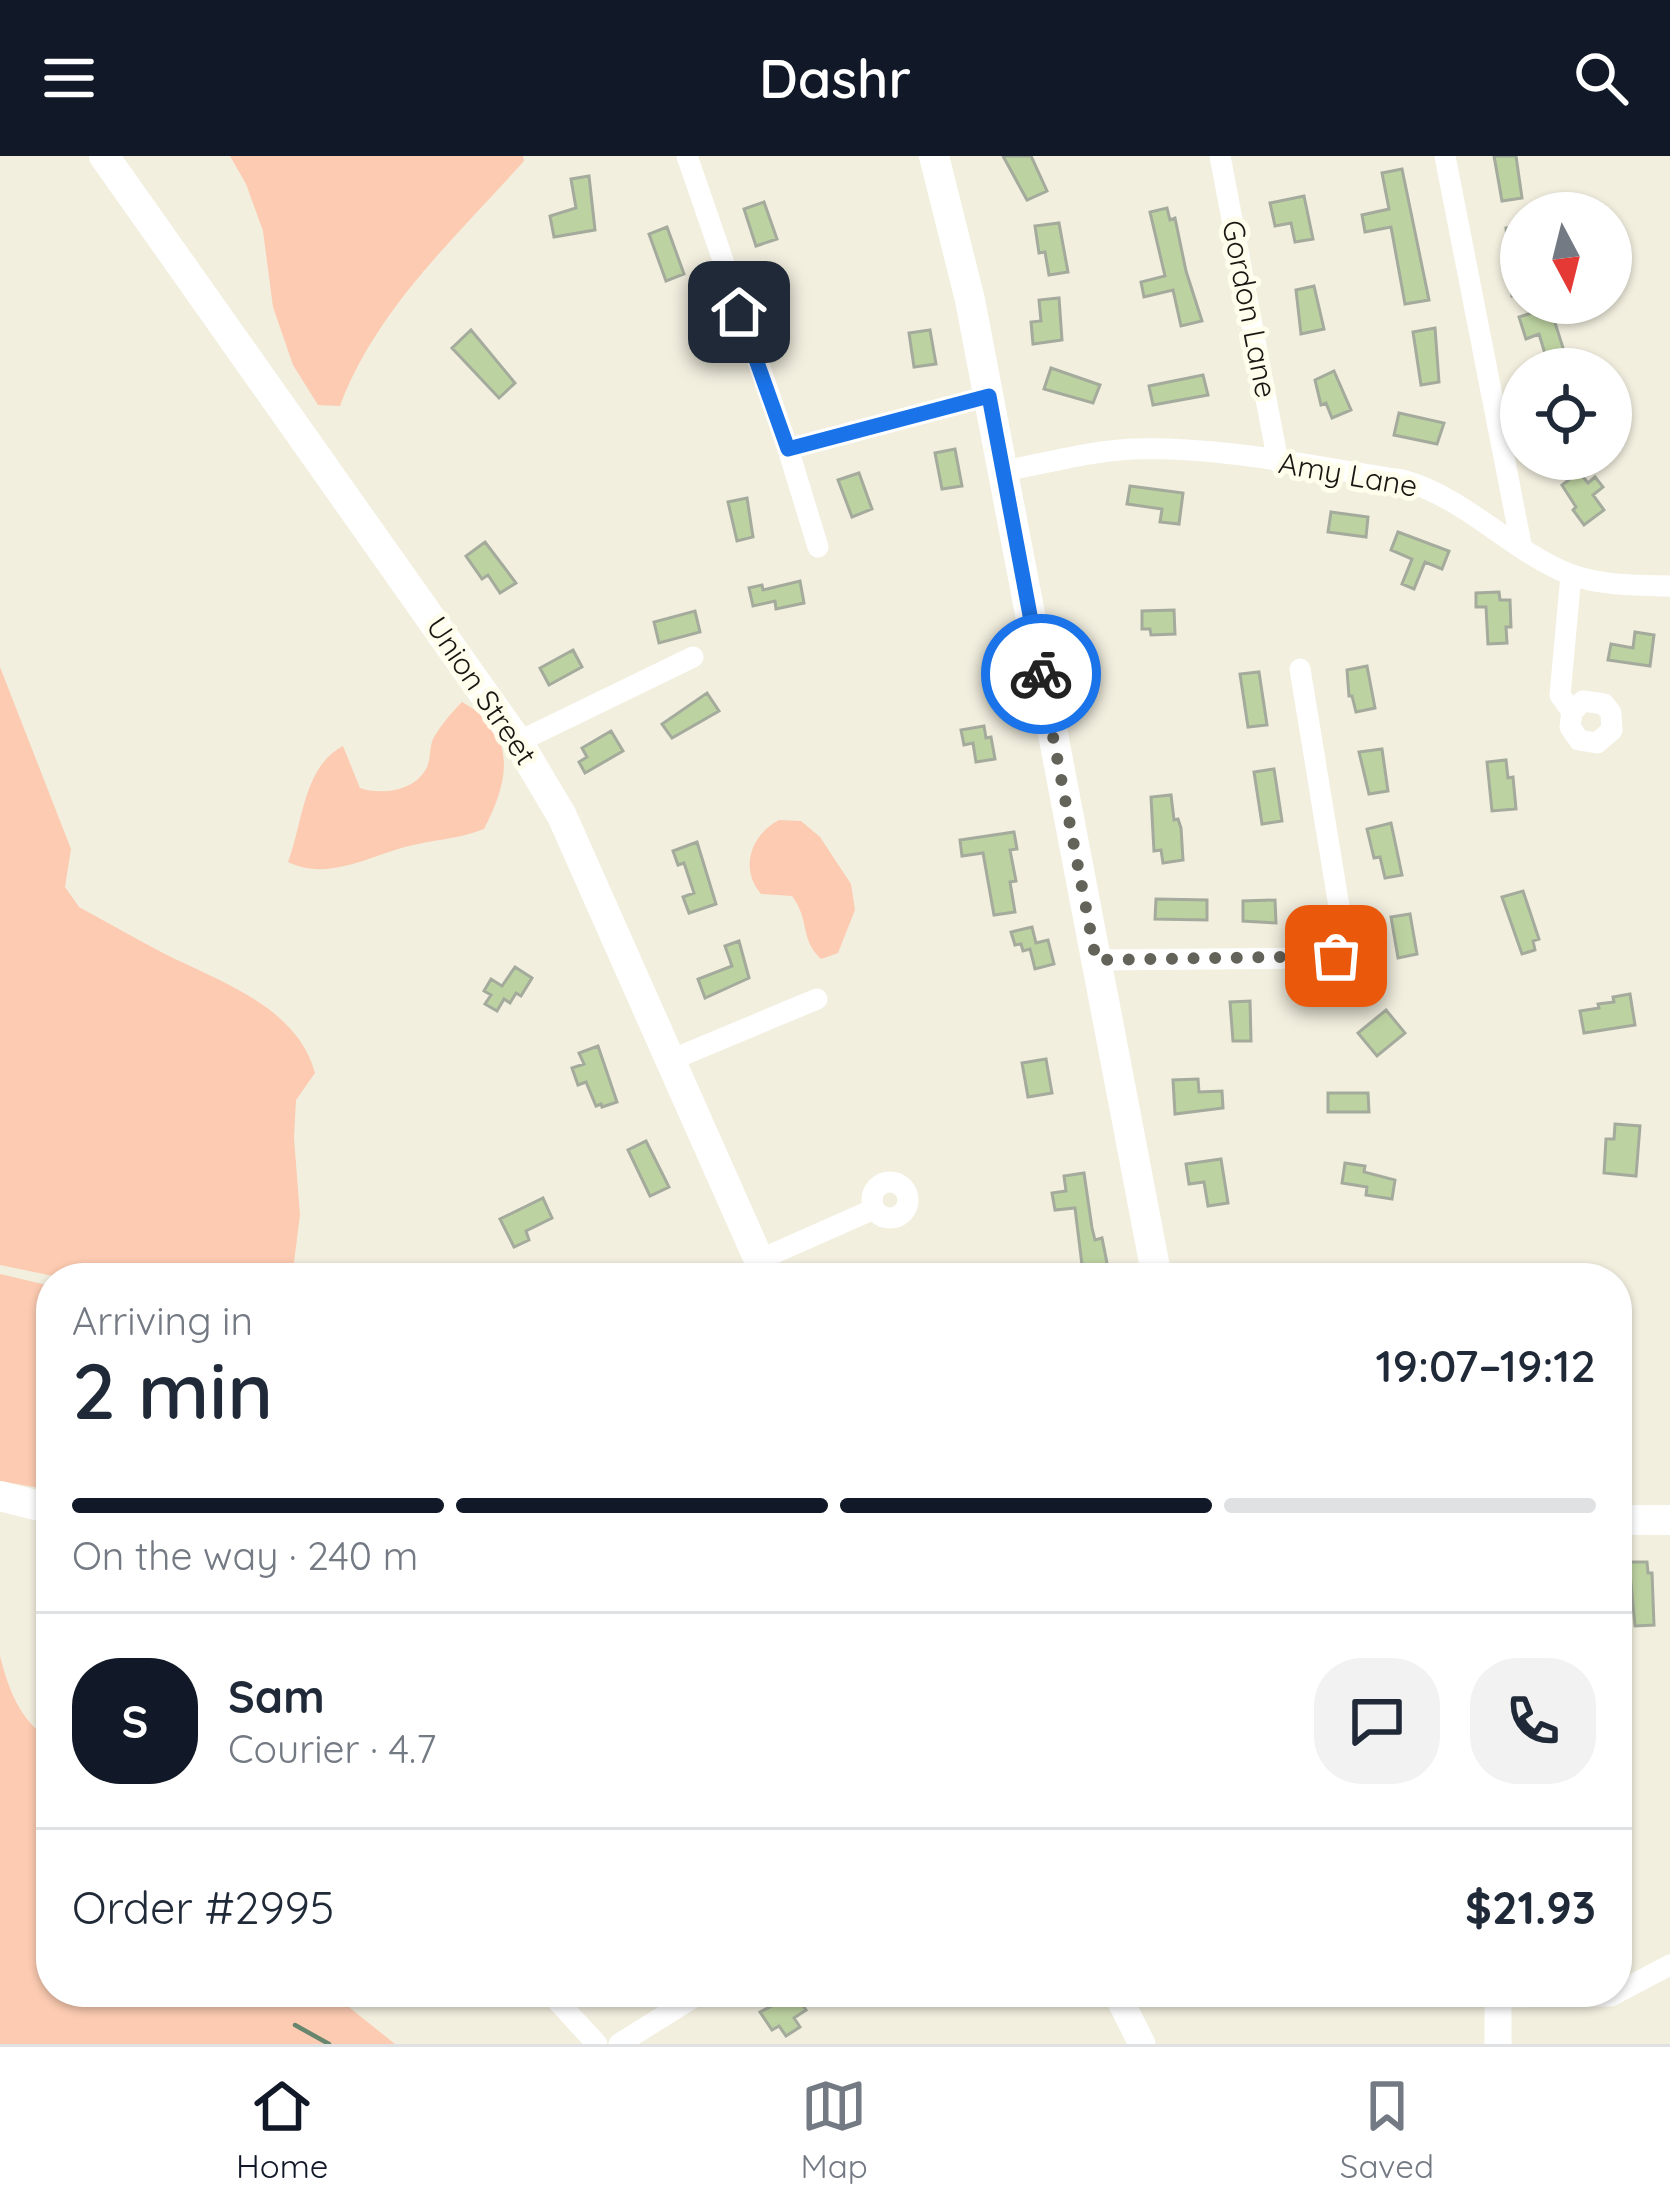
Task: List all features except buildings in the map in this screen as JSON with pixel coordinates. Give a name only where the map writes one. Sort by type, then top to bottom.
[{"type":"main road","name":"Union Street","points":[[104,156],[518,742],[562,816],[760,1263]]},
{"type":"main road","points":[[934,156],[961,257],[1004,471],[1153,1263]]},
{"type":"main road","points":[[0,1496],[36,1505]]},
{"type":"main road","points":[[1632,1520],[1670,1520]]},
{"type":"street","points":[[687,156],[818,547]]},
{"type":"street","name":"Gordon Lane","points":[[1220,156],[1279,462]]},
{"type":"street","points":[[1445,156],[1521,544]]},
{"type":"street","points":[[788,449],[989,396]]},
{"type":"street","name":"Amy Lane","points":[[1004,471],[1134,449],[1208,453],[1419,485],[1571,574],[1625,585],[1670,586]]},
{"type":"street","points":[[1571,574],[1558,685],[1572,712]]},
{"type":"street","points":[[518,742],[693,657]]},
{"type":"street","points":[[1096,960],[1322,958],[1346,949],[1300,669]]},
{"type":"street","points":[[671,1060],[817,999]]},
{"type":"street","points":[[774,1263],[874,1209]]},
{"type":"street","points":[[1632,1985],[1670,1965]]},
{"type":"street","points":[[563,2007],[597,2044]]},
{"type":"street","points":[[619,2044],[678,2007]]},
{"type":"street","points":[[1124,2007],[1142,2044]]},
{"type":"street","points":[[1498,2007],[1498,2044]]},
{"type":"shaded area","points":[[230,156],[523,156],[524,161],[396,306],[374,337],[340,406],[318,405],[293,365],[273,307],[263,231]]},
{"type":"shaded area","points":[[0,667],[71,849],[65,887],[79,907],[253,998],[291,1030],[315,1073],[296,1100],[300,1215],[294,1263],[36,1263],[36,1272],[0,1265]]},
{"type":"shaded area","points":[[462,702],[493,729],[504,760],[499,793],[484,829],[337,868],[304,868],[288,862],[306,797],[330,755],[343,746],[360,788],[387,791],[406,786],[422,775],[433,739]]},
{"type":"shaded area","points":[[779,820],[801,821],[820,837],[851,884],[855,910],[838,953],[821,959],[810,944],[792,896],[761,894],[754,884],[751,853],[761,834]]},
{"type":"shaded area","points":[[0,1274],[36,1282],[36,1487],[0,1481]]},
{"type":"shaded area","points":[[0,1656],[11,1692],[36,1729],[36,2007],[349,2007],[395,2044],[0,2044]]},
{"type":"waterway","points":[[295,2025],[329,2044]]},
{"type":"way so far","points":[[1041,674],[1096,960],[1336,956]]},
{"type":"route","points":[[739,312],[788,449],[989,396],[1041,674]]}]
